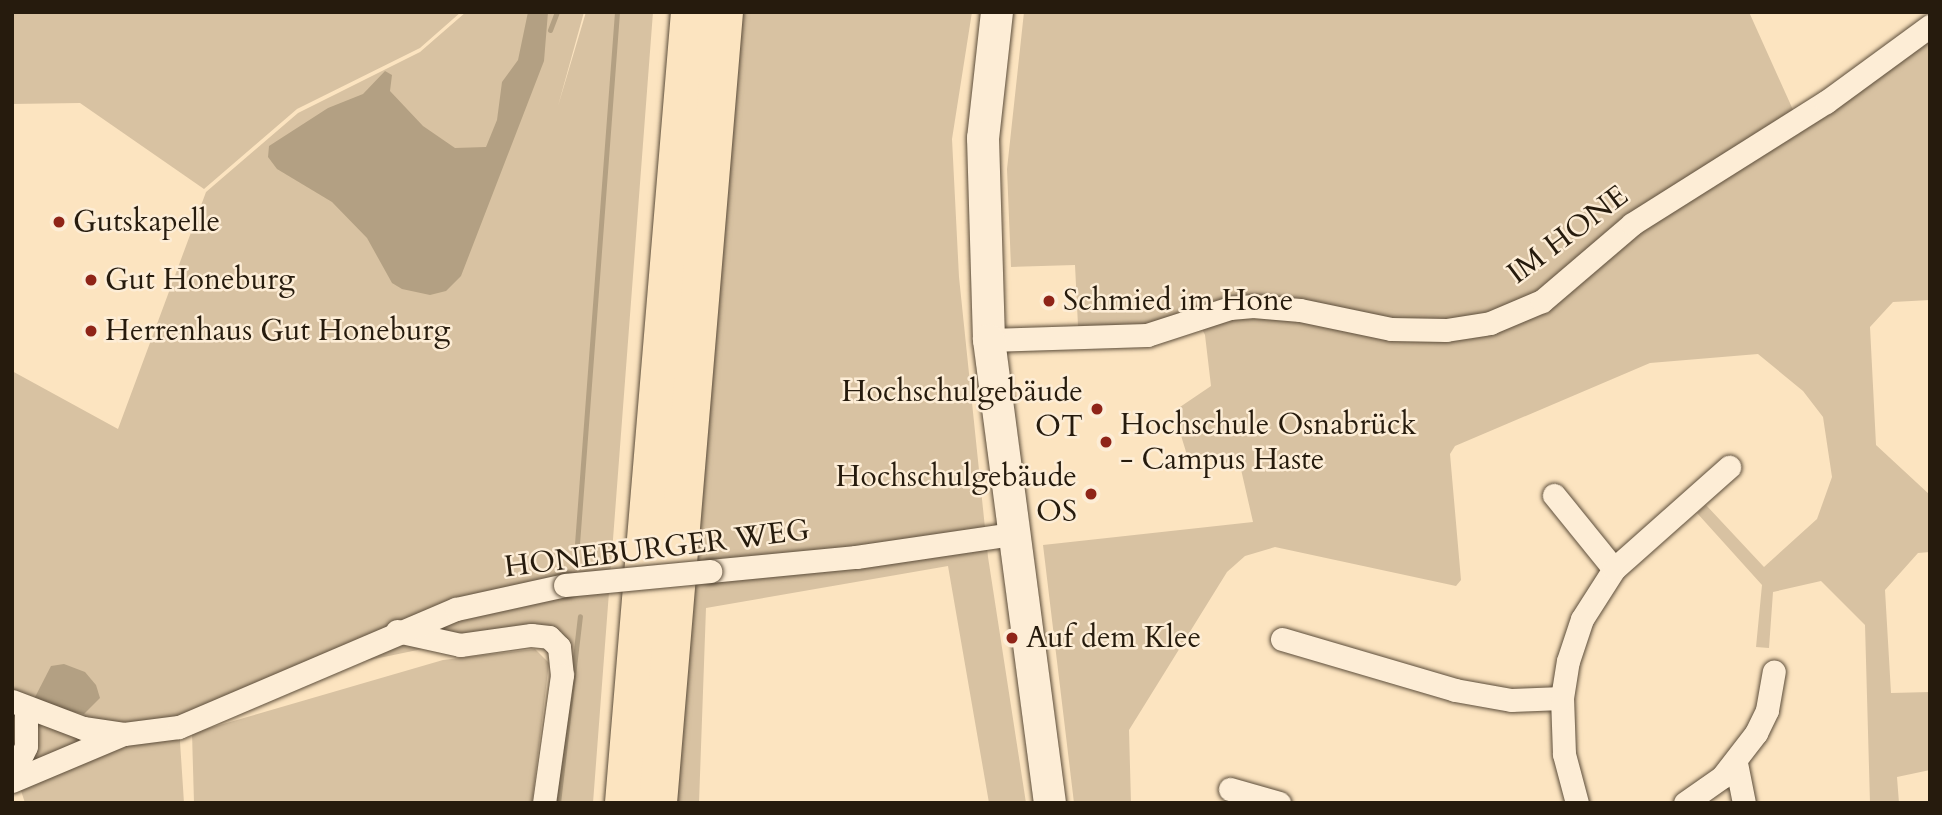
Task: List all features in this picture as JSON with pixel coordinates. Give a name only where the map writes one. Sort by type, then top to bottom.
[{"type":"highway","points":[[624,803],[690,12]]},
{"type":"highway","points":[[659,803],[724,12]]},
{"type":"street","points":[[997,12],[983,138],[989,340],[1012,534],[1050,803]]},
{"type":"street","name":"IM HONE","points":[[989,340],[1147,335],[1230,308],[1252,306],[1300,310],[1391,329],[1446,330],[1490,323],[1542,301],[1632,224],[1826,102],[1930,26]]},
{"type":"street","points":[[1577,803],[1564,754],[1562,698],[1568,661],[1582,618],[1614,569],[1729,467]]},
{"type":"street","points":[[1554,495],[1614,569]]},
{"type":"street","name":"HONEBURGER WEG","points":[[12,781],[124,734],[178,727],[243,703],[397,631],[456,608],[565,585],[856,557],[1012,534]]},
{"type":"street","points":[[397,631],[460,645],[531,635],[549,637],[559,648],[562,675],[544,803]]},
{"type":"street","points":[[1282,639],[1455,690],[1511,700],[1562,698]]},
{"type":"street","points":[[1685,803],[1736,763],[1767,710],[1774,672]]},
{"type":"street","name":"HONEBURGER WEG","points":[[12,775],[26,746],[19,706],[83,728],[124,734]]},
{"type":"street","points":[[1736,763],[1744,803]]},
{"type":"street","points":[[1230,789],[1279,803]]},
{"type":"shaded area","points":[[12,12],[461,12],[420,48],[297,109],[204,189],[80,103],[12,104]]},
{"type":"shaded area","points":[[466,12],[584,12],[558,106],[586,12],[653,12],[593,803],[544,803],[562,675],[562,632],[537,625],[283,678],[179,726],[184,803],[25,803],[12,763],[12,371],[118,429],[206,192],[298,113],[420,52]]},
{"type":"shaded area","points":[[528,12],[548,12],[544,61],[461,276],[446,291],[430,295],[402,289],[392,283],[367,238],[332,202],[277,169],[268,157],[269,146],[328,108],[363,94],[385,71],[392,75],[390,91],[423,126],[455,148],[486,147],[497,120],[502,82],[518,60]]},
{"type":"shaded area","points":[[741,12],[972,12],[952,139],[959,277],[988,557],[1026,803],[989,803],[948,566],[706,608],[699,803],[668,803]]},
{"type":"shaded area","points":[[1024,12],[1749,12],[1794,112],[1926,41],[1930,43],[1930,300],[1893,302],[1870,327],[1876,445],[1930,495],[1930,552],[1918,553],[1885,590],[1891,693],[1930,692],[1930,770],[1897,777],[1899,803],[1870,803],[1865,625],[1821,581],[1773,592],[1769,648],[1756,647],[1762,585],[1697,513],[1706,505],[1764,567],[1817,519],[1832,477],[1823,417],[1803,391],[1758,354],[1650,363],[1455,446],[1450,454],[1461,580],[1456,586],[1275,547],[1245,556],[1227,572],[1129,730],[1131,803],[1074,803],[1043,545],[1253,522],[1240,465],[1187,455],[1179,429],[1180,407],[1211,386],[1205,335],[1193,310],[1151,324],[1078,326],[1075,265],[1011,267],[1007,169]]},
{"type":"shaded area","points":[[535,649],[549,663],[532,803],[194,803],[192,733],[443,660]]},
{"type":"shaded area","points":[[64,664],[85,672],[96,685],[100,698],[84,714],[32,703],[51,666]]},
{"type":"waterway","points":[[550,30],[557,12]]},
{"type":"waterway","points":[[577,544],[617,12]]},
{"type":"waterway","points":[[558,803],[580,616]]},
{"type":"place","name":"Gutskapelle","points":[[59,222]]},
{"type":"place","name":"Gut Honeburg","points":[[91,280]]},
{"type":"place","name":"Schmied im Hone","points":[[1049,301]]},
{"type":"place","name":"Herrenhaus Gut Honeburg","points":[[91,331]]},
{"type":"place","name":"Hochschulgebäude OT","points":[[1097,409]]},
{"type":"place","name":"Hochschule Osnabrück - Campus Haste","points":[[1106,442]]},
{"type":"place","name":"Hochschulgebäude OS","points":[[1091,494]]},
{"type":"place","name":"Auf dem Klee","points":[[1012,638]]}]
